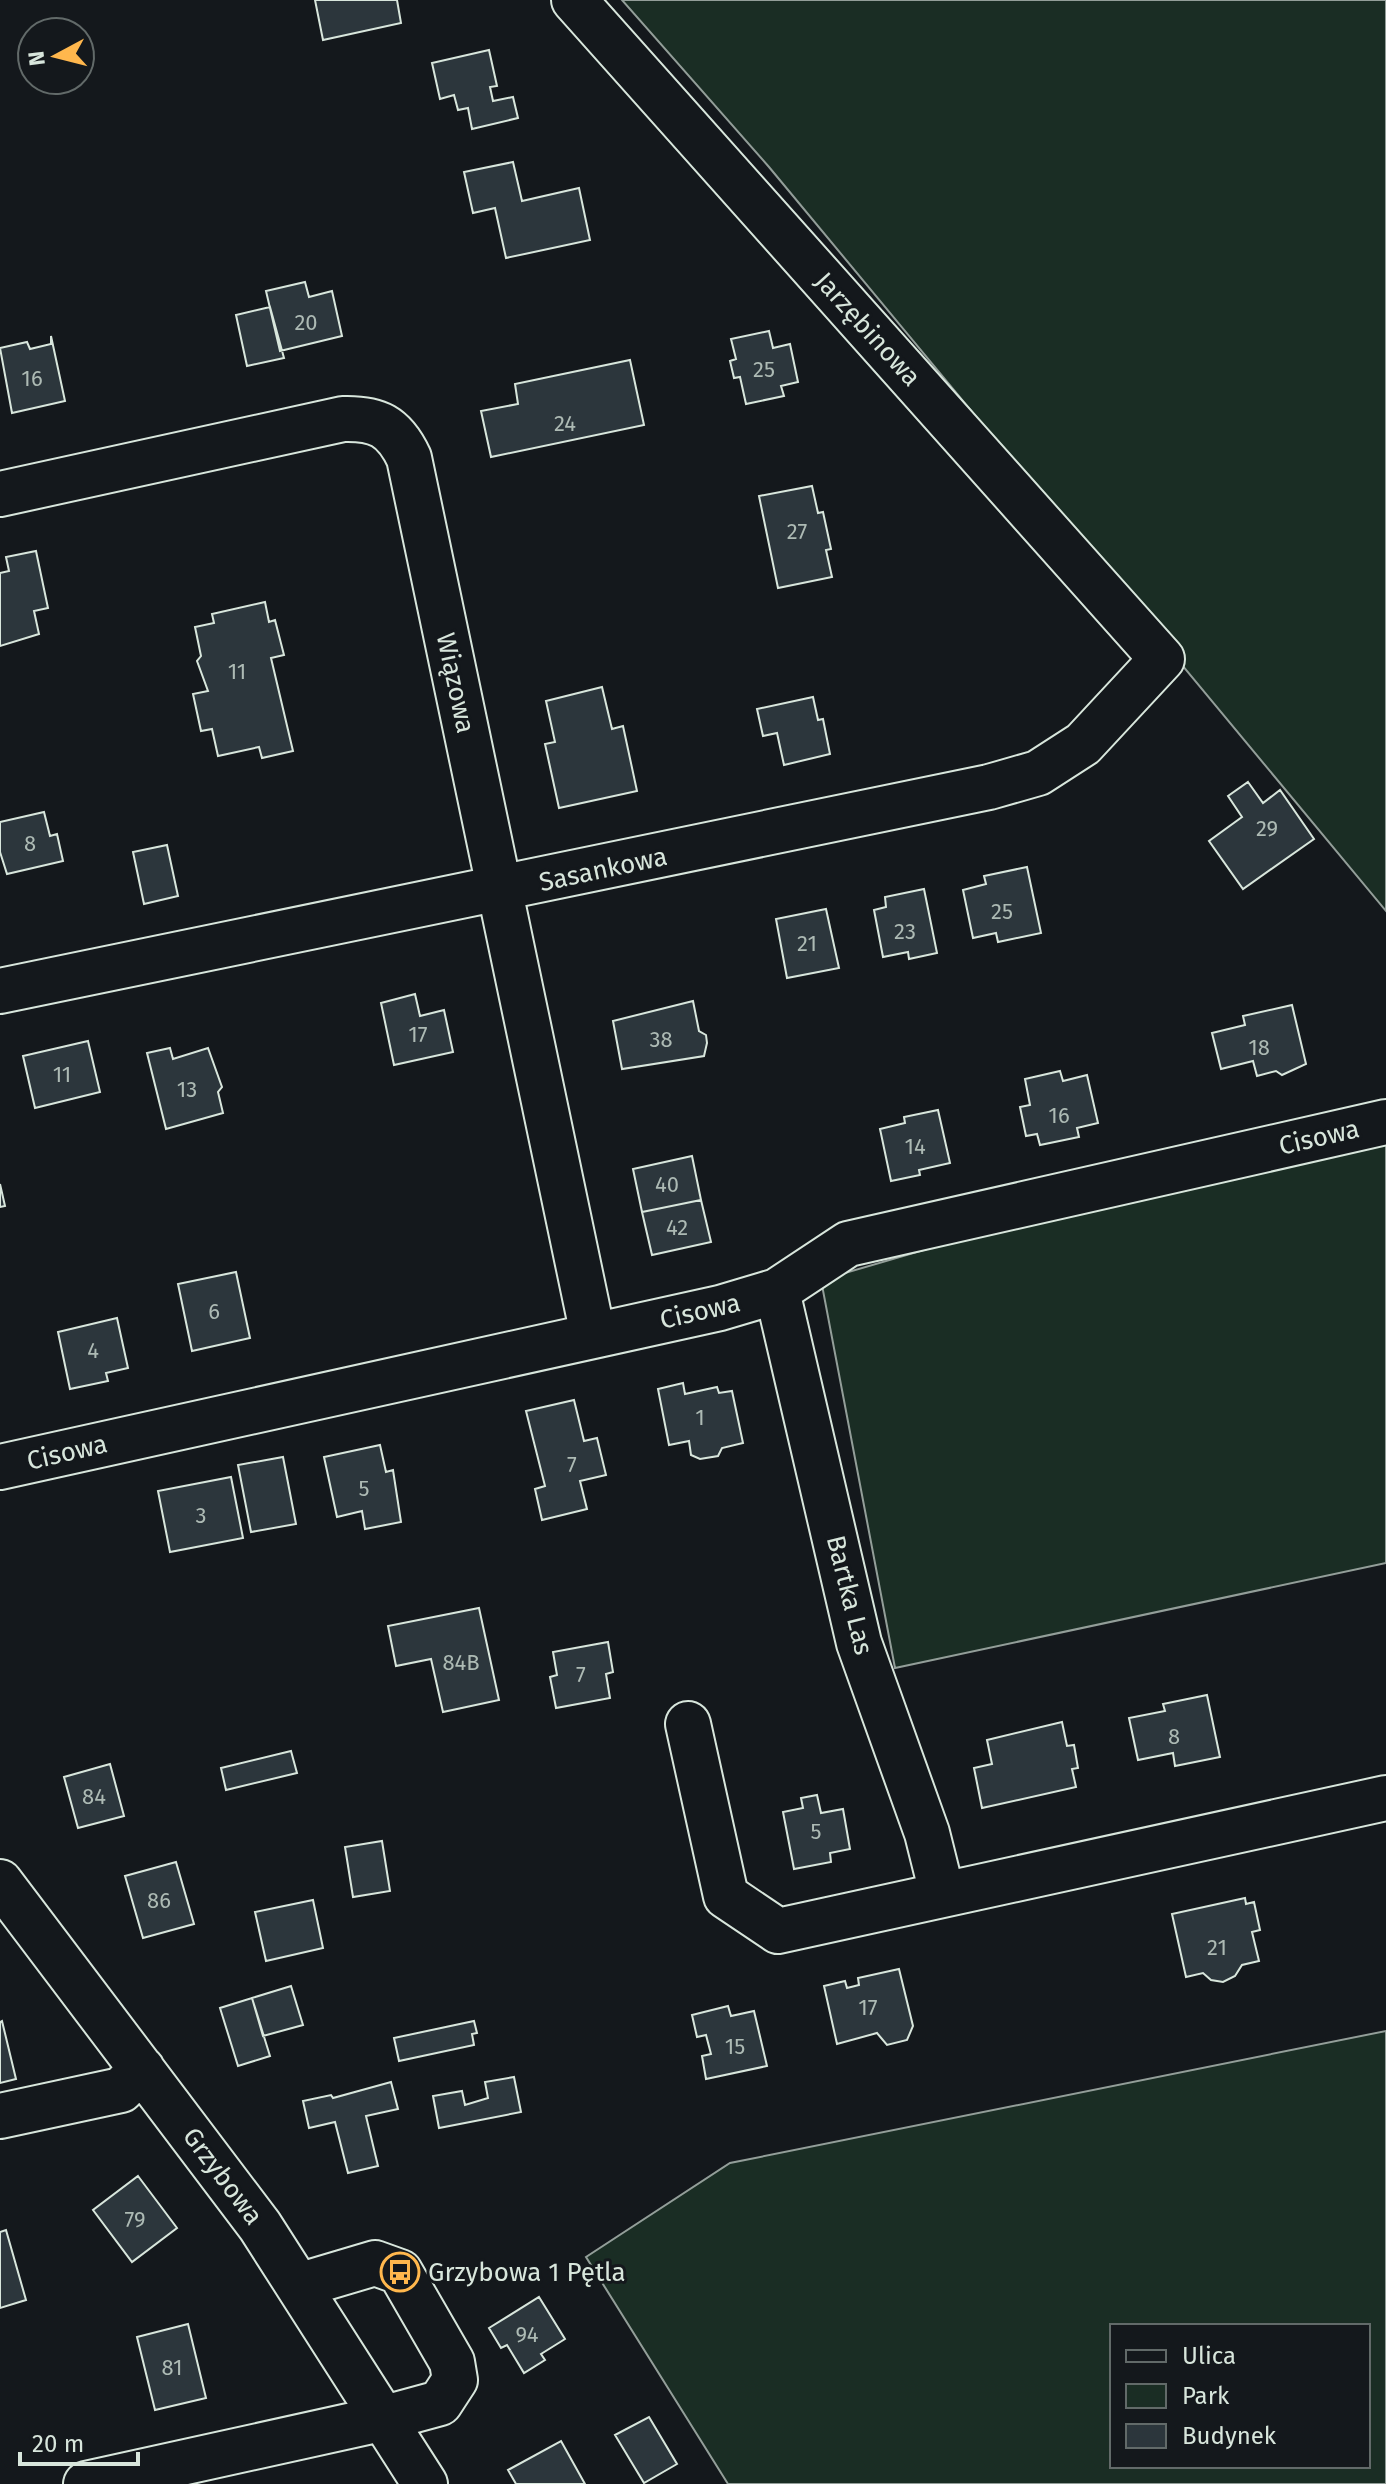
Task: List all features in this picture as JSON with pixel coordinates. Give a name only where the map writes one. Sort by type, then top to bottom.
[{"type":"street","name":"Jarzębinowa","points":[[574,0],[1162,659]]},
{"type":"street","name":"Wiązowa","points":[[0,494],[343,419],[365,418],[388,426],[400,439],[409,458],[593,1335]]},
{"type":"street","name":"Sasankowa","points":[[0,991],[499,891],[973,791],[1038,773],[1083,744],[1162,659]]},
{"type":"street","name":"Cisowa","points":[[0,1467],[720,1308],[777,1291],[848,1244],[1386,1122]]},
{"type":"street","name":"Bartka Las","points":[[777,1291],[859,1643],[927,1833],[942,1893]]},
{"type":"street","points":[[688,1724],[726,1896],[778,1931],[1386,1798]]},
{"type":"street","name":"Grzybowa","points":[[0,1882],[301,2285],[425,2484]]},
{"type":"street","points":[[0,2116],[121,2090],[142,2069]]},
{"type":"street","points":[[86,2484],[440,2403],[455,2380],[452,2362],[400,2272],[375,2263],[301,2285]]},
{"type":"green space","points":[[622,0],[1386,0],[1386,911],[769,167]]},
{"type":"green space","points":[[1386,1120],[1386,1563],[895,1668],[821,1280],[1284,1145]]},
{"type":"green space","points":[[1386,2031],[1386,2484],[728,2484],[586,2257],[730,2163]]},
{"type":"building","points":[[315,0],[397,0],[401,23],[323,40]]},
{"type":"building","points":[[489,50],[497,86],[490,87],[493,101],[513,97],[518,118],[472,129],[468,108],[458,110],[454,95],[440,99],[432,63]]},
{"type":"building","points":[[513,162],[522,201],[579,188],[590,240],[506,258],[495,208],[473,213],[464,172]]},
{"type":"building","points":[[305,282],[309,297],[332,291],[342,336],[280,351],[266,291]]},
{"type":"building","points":[[270,307],[284,358],[247,366],[236,315]]},
{"type":"building","points":[[769,331],[773,348],[790,344],[798,382],[781,386],[784,396],[746,404],[740,377],[734,378],[730,361],[736,359],[731,339]]},
{"type":"building","points":[[51,336],[65,401],[12,413],[0,348],[27,342],[30,349],[51,344]]},
{"type":"building","points":[[630,360],[644,425],[491,457],[481,411],[518,404],[515,384]]},
{"type":"building","points":[[812,486],[818,513],[823,512],[831,549],[826,550],[832,577],[778,588],[759,496]]},
{"type":"building","points":[[36,551],[48,608],[34,611],[39,634],[0,646],[0,573],[9,571],[6,557]]},
{"type":"building","points":[[265,602],[269,622],[275,620],[284,655],[271,658],[293,751],[262,758],[259,747],[218,756],[212,729],[201,731],[193,694],[208,691],[197,661],[201,656],[195,627],[214,623],[212,614]]},
{"type":"building","points":[[602,687],[612,729],[623,726],[637,791],[559,808],[545,744],[555,742],[546,701]]},
{"type":"building","points":[[813,697],[818,720],[823,719],[830,754],[784,765],[777,733],[763,736],[757,709]]},
{"type":"building","points":[[1248,782],[1263,803],[1280,790],[1314,839],[1243,889],[1209,841],[1242,817],[1228,796]]},
{"type":"building","points":[[44,812],[50,836],[57,834],[63,861],[7,874],[0,852],[0,822]]},
{"type":"building","points":[[167,845],[178,896],[144,904],[133,852]]},
{"type":"building","points":[[1027,867],[1041,933],[998,942],[996,933],[973,938],[963,890],[986,884],[984,876]]},
{"type":"building","points":[[924,889],[937,953],[909,959],[908,952],[883,957],[874,910],[886,907],[885,897]]},
{"type":"building","points":[[826,909],[839,968],[787,978],[776,919]]},
{"type":"building","points":[[415,994],[420,1016],[444,1010],[453,1052],[394,1065],[381,1003]]},
{"type":"building","points":[[693,1001],[699,1031],[706,1035],[704,1056],[622,1069],[613,1021]]},
{"type":"building","points":[[1292,1005],[1306,1064],[1282,1075],[1276,1071],[1257,1076],[1253,1061],[1221,1069],[1212,1033],[1245,1025],[1243,1016]]},
{"type":"building","points":[[88,1041],[100,1092],[35,1108],[23,1056]]},
{"type":"building","points":[[170,1048],[173,1059],[208,1048],[222,1087],[218,1092],[223,1113],[166,1129],[147,1053]]},
{"type":"building","points":[[1060,1071],[1063,1081],[1087,1075],[1098,1123],[1077,1128],[1079,1137],[1040,1145],[1037,1134],[1026,1136],[1020,1107],[1030,1105],[1025,1079]]},
{"type":"building","points":[[938,1110],[950,1163],[919,1170],[920,1175],[891,1181],[880,1129],[905,1123],[904,1117]]},
{"type":"building","points":[[692,1156],[701,1200],[642,1212],[633,1169]]},
{"type":"building","points":[[0,1184],[5,1206],[0,1207]]},
{"type":"building","points":[[701,1200],[711,1242],[652,1255],[642,1212]]},
{"type":"building","points":[[236,1272],[250,1338],[192,1351],[178,1284]]},
{"type":"building","points":[[117,1318],[128,1368],[106,1373],[108,1381],[70,1389],[58,1332]]},
{"type":"building","points":[[683,1383],[685,1394],[717,1387],[719,1393],[732,1391],[743,1443],[722,1448],[718,1456],[700,1459],[691,1455],[689,1441],[669,1445],[658,1389]]},
{"type":"building","points":[[574,1400],[584,1441],[597,1438],[606,1475],[580,1481],[587,1509],[542,1520],[535,1489],[545,1486],[526,1411]]},
{"type":"building","points":[[380,1445],[386,1472],[393,1470],[401,1522],[365,1529],[362,1511],[337,1517],[324,1457]]},
{"type":"building","points":[[283,1457],[296,1524],[251,1532],[238,1465]]},
{"type":"building","points":[[231,1477],[243,1538],[170,1552],[158,1491]]},
{"type":"building","points":[[479,1608],[499,1700],[443,1712],[431,1659],[396,1666],[388,1626]]},
{"type":"building","points":[[608,1642],[613,1672],[606,1674],[610,1698],[556,1708],[550,1677],[557,1675],[553,1652]]},
{"type":"building","points":[[1207,1695],[1220,1757],[1175,1766],[1173,1753],[1138,1760],[1129,1718],[1165,1711],[1163,1704]]},
{"type":"building","points":[[1062,1722],[1067,1746],[1074,1745],[1078,1768],[1072,1769],[1076,1787],[982,1808],[974,1768],[992,1764],[987,1740]]},
{"type":"building","points":[[291,1751],[297,1773],[226,1790],[221,1768]]},
{"type":"building","points":[[110,1764],[124,1816],[78,1828],[64,1777]]},
{"type":"building","points":[[817,1795],[821,1813],[843,1809],[850,1849],[830,1853],[831,1862],[794,1869],[783,1812],[803,1808],[801,1798]]},
{"type":"building","points":[[382,1841],[390,1891],[353,1897],[345,1847]]},
{"type":"building","points":[[176,1862],[194,1924],[143,1938],[125,1876]]},
{"type":"building","points":[[1245,1898],[1246,1904],[1254,1902],[1260,1930],[1252,1932],[1259,1961],[1242,1965],[1235,1976],[1223,1982],[1211,1980],[1203,1973],[1186,1977],[1172,1914]]},
{"type":"building","points":[[313,1900],[323,1948],[266,1961],[255,1912]]},
{"type":"building","points":[[899,1969],[913,2026],[907,2040],[887,2045],[877,2033],[837,2044],[824,1986],[845,1981],[847,1988],[859,1985],[858,1978]]},
{"type":"building","points":[[291,1986],[303,2025],[263,2036],[252,1998]]},
{"type":"building","points":[[252,1998],[270,2056],[238,2066],[220,2008]]},
{"type":"building","points":[[728,2006],[731,2016],[754,2011],[767,2066],[706,2079],[702,2056],[711,2054],[706,2035],[697,2037],[692,2015]]},
{"type":"building","points":[[474,2021],[477,2033],[472,2034],[474,2045],[399,2061],[394,2038]]},
{"type":"building","points":[[0,2022],[16,2079],[0,2083]]},
{"type":"building","points":[[514,2077],[521,2112],[439,2128],[433,2096],[462,2091],[465,2105],[488,2098],[485,2082]]},
{"type":"building","points":[[391,2082],[398,2109],[366,2116],[378,2166],[348,2173],[335,2122],[309,2128],[303,2101],[331,2095],[333,2098]]},
{"type":"building","points":[[138,2176],[177,2228],[132,2262],[93,2210]]},
{"type":"building","points":[[6,2230],[26,2300],[0,2308],[0,2232]]},
{"type":"building","points":[[539,2297],[565,2339],[541,2354],[545,2360],[524,2373],[507,2345],[501,2348],[489,2328]]},
{"type":"building","points":[[188,2324],[206,2398],[155,2410],[137,2337]]},
{"type":"building","points":[[649,2417],[677,2464],[644,2483],[615,2435]]},
{"type":"building","points":[[561,2441],[585,2484],[516,2484],[508,2470]]},
{"type":"place","name":"Grzybowa 1 Pętla","points":[[400,2272]]}]
